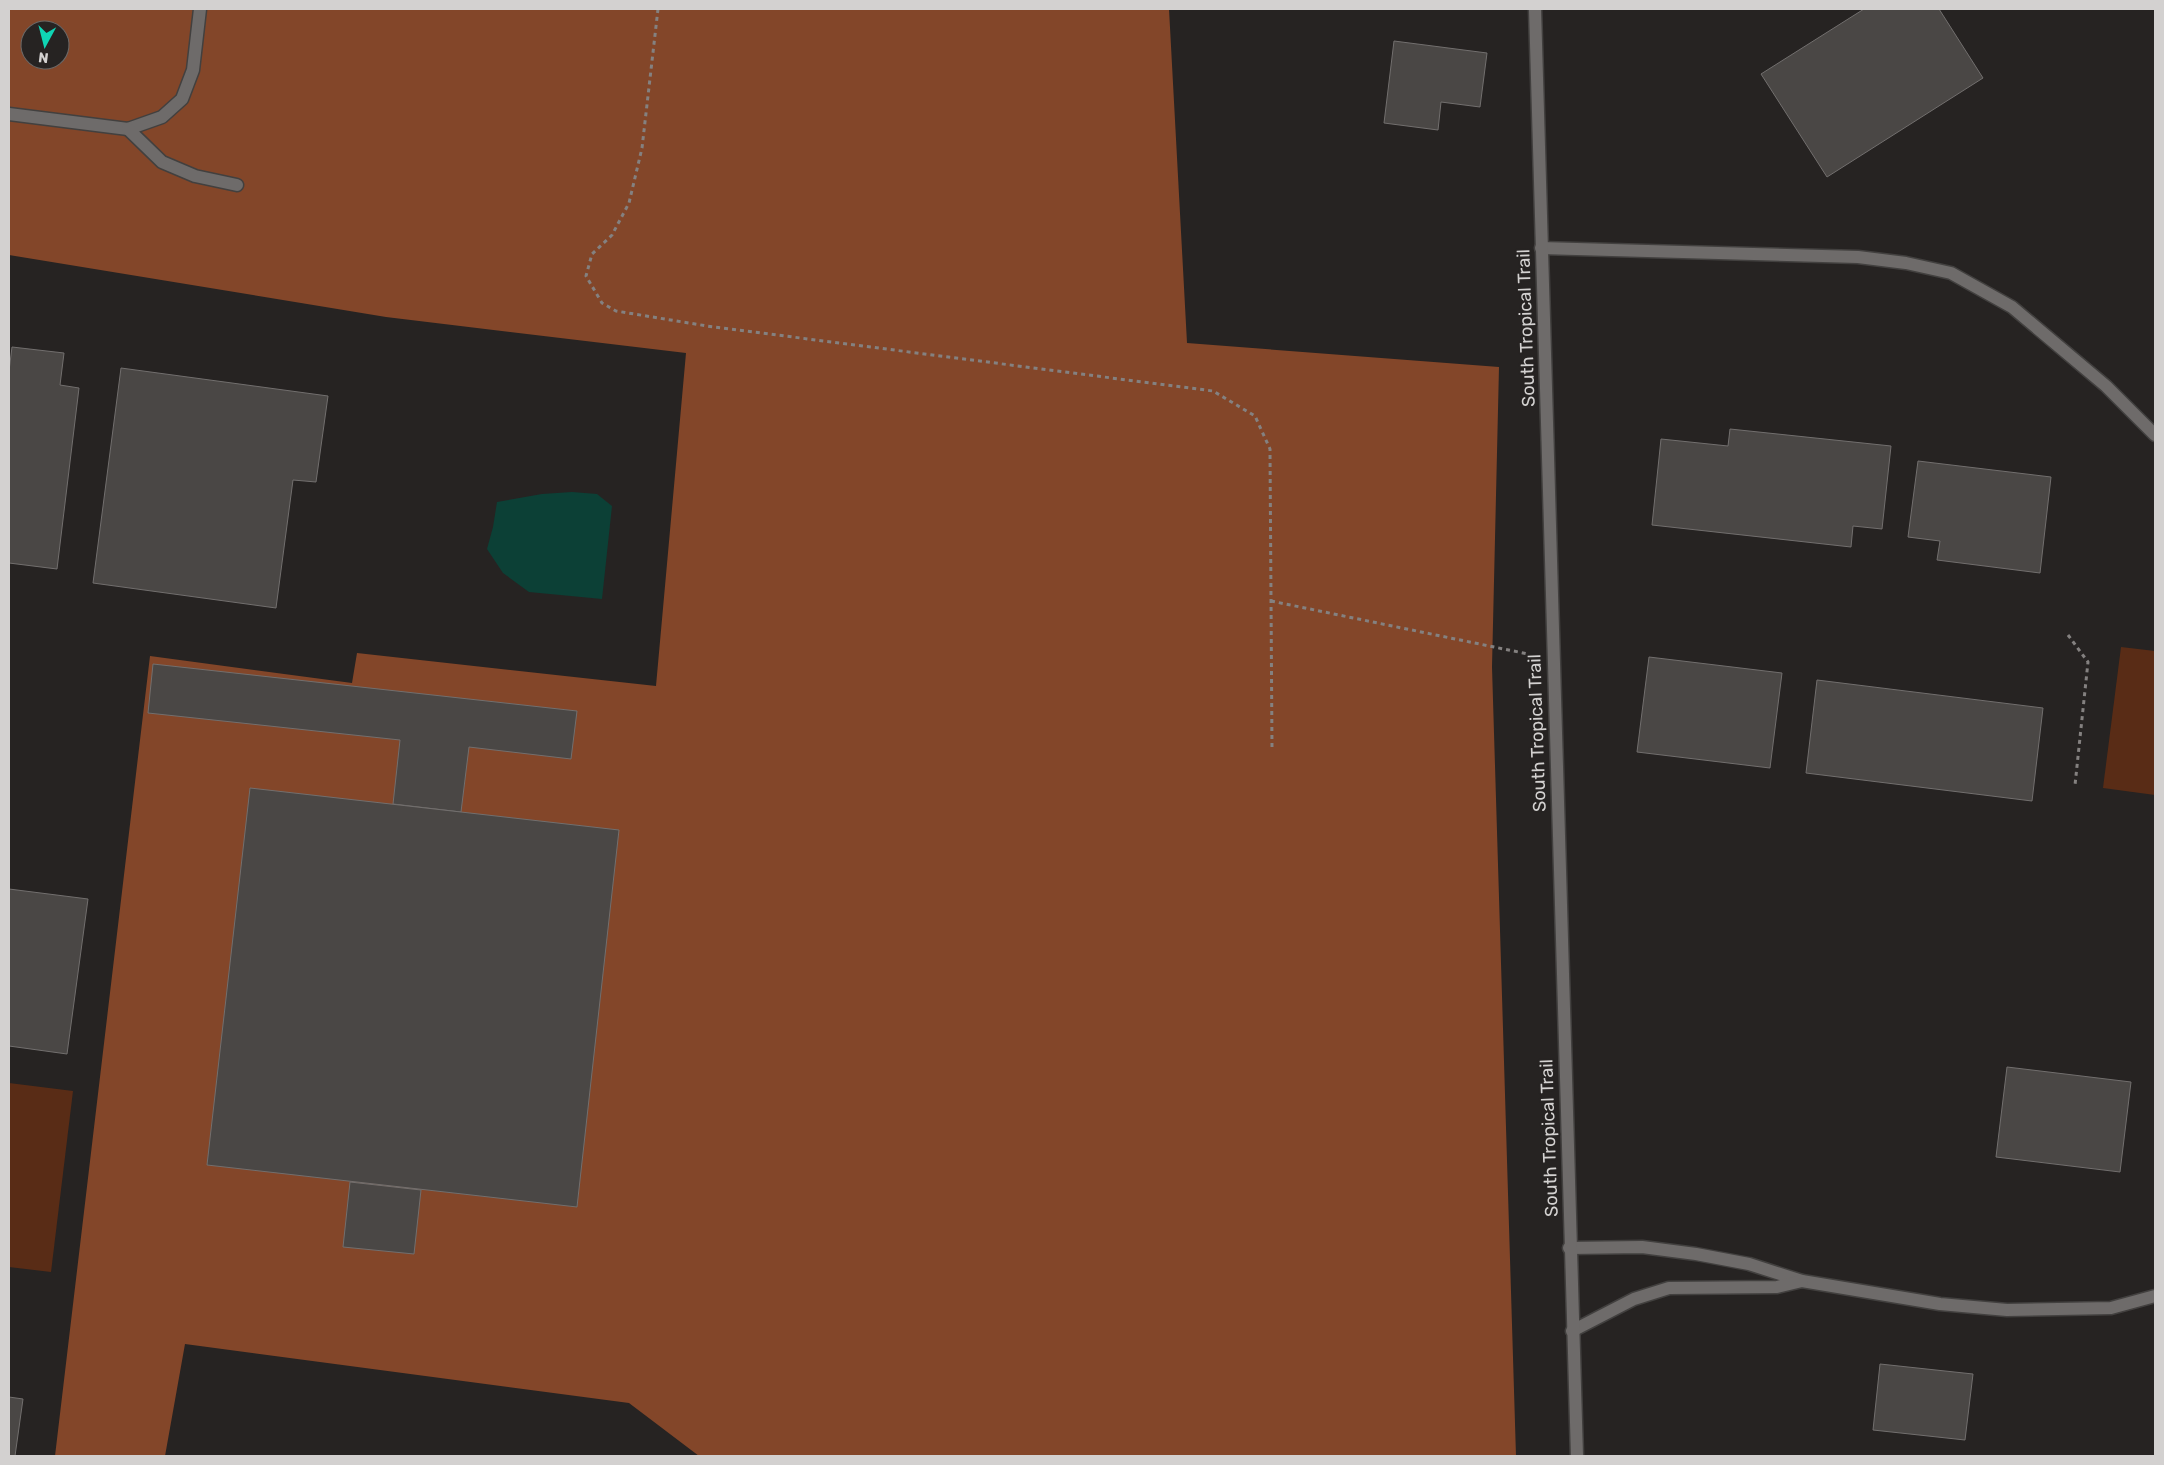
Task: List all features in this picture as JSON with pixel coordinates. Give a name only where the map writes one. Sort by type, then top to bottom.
[{"type":"street","points":[[9,114],[128,129],[162,118],[182,99],[193,70],[200,9]]},
{"type":"street","name":"South Tropical Trail","points":[[1534,9],[1577,1456]]},
{"type":"street","points":[[128,129],[162,162],[194,176],[237,185]]},
{"type":"street","points":[[1541,248],[1858,257],[1906,263],[1951,273],[2012,307],[2106,386],[2155,435]]},
{"type":"street","points":[[1570,1248],[1642,1248],[1696,1254],[1749,1264],[1802,1281],[1940,1304],[2007,1310],[2111,1308],[2155,1296]]},
{"type":"street","points":[[1572,1331],[1634,1299],[1669,1288],[1777,1286],[1802,1281]]},
{"type":"path","points":[[658,9],[642,148],[630,203],[612,235],[592,254],[586,276],[602,303],[616,311],[706,326],[1213,391],[1255,416],[1270,449],[1272,747]]},
{"type":"path","points":[[1271,601],[1553,659]]},
{"type":"path","points":[[2068,635],[2088,662],[2075,785]]},
{"type":"shaded area","points":[[9,9],[1169,9],[1187,343],[1499,367],[1492,667],[1516,1456],[699,1456],[629,1403],[185,1344],[165,1456],[55,1456],[150,656],[352,683],[357,653],[656,686],[686,353],[386,317],[9,255]]},
{"type":"shaded area","points":[[572,492],[597,494],[612,506],[602,599],[529,592],[503,573],[487,549],[497,502],[542,494]]},
{"type":"shaded area","points":[[2121,647],[2155,651],[2155,795],[2103,788]]},
{"type":"shaded area","points":[[9,1083],[73,1091],[51,1272],[9,1267]]},
{"type":"building","points":[[1864,9],[1939,9],[1983,78],[1827,177],[1761,74]]},
{"type":"building","points":[[1394,41],[1487,53],[1480,107],[1441,102],[1438,130],[1384,123]]},
{"type":"building","points":[[12,347],[64,353],[60,385],[79,388],[57,569],[9,563],[9,371]]},
{"type":"building","points":[[121,368],[328,396],[316,482],[293,480],[276,608],[93,583]]},
{"type":"building","points":[[1730,429],[1891,446],[1882,529],[1853,526],[1851,547],[1652,525],[1661,439],[1728,446]]},
{"type":"building","points":[[1918,461],[2051,477],[2040,573],[1937,560],[1940,541],[1908,537]]},
{"type":"building","points":[[1649,657],[1782,673],[1770,768],[1637,752]]},
{"type":"building","points":[[153,664],[577,711],[571,759],[469,747],[461,812],[393,804],[400,740],[148,713]]},
{"type":"building","points":[[1817,680],[2043,708],[2032,801],[1806,773]]},
{"type":"building","points":[[250,788],[619,830],[577,1207],[207,1165]]},
{"type":"building","points":[[9,889],[88,899],[67,1054],[9,1046]]},
{"type":"building","points":[[2007,1067],[2131,1082],[2120,1172],[1996,1157]]},
{"type":"building","points":[[350,1182],[421,1190],[414,1254],[343,1247]]},
{"type":"building","points":[[1880,1364],[1973,1374],[1965,1440],[1873,1430]]},
{"type":"building","points":[[9,1397],[23,1399],[15,1456],[9,1456]]}]
